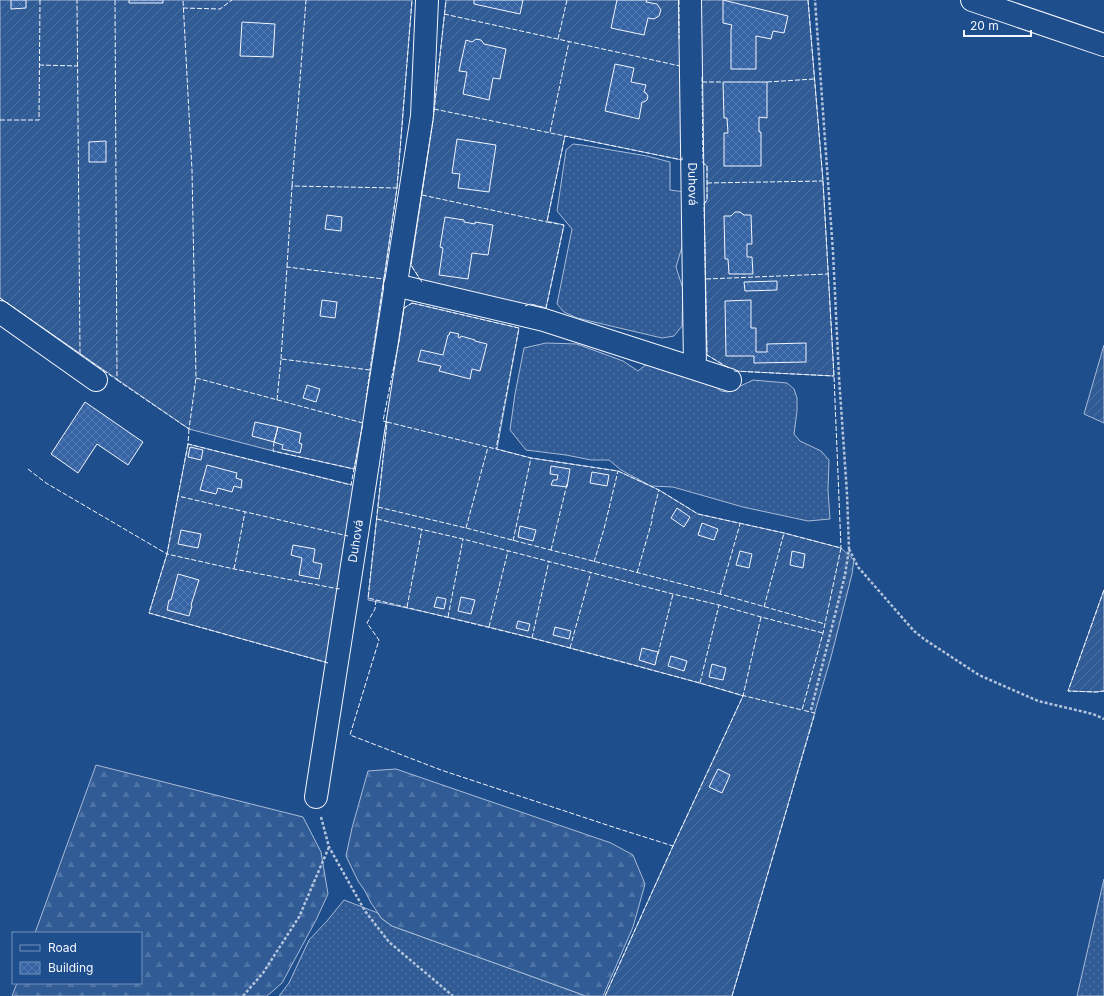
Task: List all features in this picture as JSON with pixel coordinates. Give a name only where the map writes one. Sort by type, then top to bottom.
[{"type":"street","name":"Duhová","points":[[316,797],[422,116],[427,0]]},
{"type":"street","name":"Duhová","points":[[690,0],[695,368]]},
{"type":"street","points":[[972,0],[1104,44]]},
{"type":"street","points":[[395,285],[544,320],[730,380]]},
{"type":"street","points":[[0,312],[96,380]]},
{"type":"path","points":[[811,710],[845,575],[849,549],[833,252],[815,0]]},
{"type":"path","points":[[849,549],[858,567],[914,631],[924,639],[979,675],[1038,701],[1093,714],[1104,720]]},
{"type":"path","points":[[316,797],[329,847],[365,911],[389,942],[453,996]]},
{"type":"path","points":[[243,996],[263,973],[299,917],[329,847]]},
{"type":"green space","points":[[0,0],[412,0],[397,188],[363,423],[354,469],[273,451],[189,429],[0,298]]},
{"type":"green space","points":[[446,0],[679,0],[682,160],[565,136],[547,221],[564,225],[546,308],[530,304],[526,306],[422,283],[411,265],[433,120]]},
{"type":"green space","points":[[701,0],[808,0],[823,181],[834,376],[733,371],[707,355],[704,204],[707,200],[707,166],[703,163]]},
{"type":"green space","points":[[573,144],[647,156],[670,162],[670,190],[685,192],[682,247],[676,267],[683,289],[682,326],[674,336],[662,338],[577,318],[564,312],[557,304],[572,229],[557,211],[566,150]]},
{"type":"green space","points":[[412,303],[519,328],[497,449],[531,458],[618,471],[659,490],[698,514],[784,533],[841,548],[854,560],[852,574],[831,657],[732,996],[605,996],[743,696],[530,637],[466,621],[368,600],[387,422],[383,421],[404,308]]},
{"type":"green space","points":[[546,343],[577,344],[623,361],[638,371],[648,363],[712,384],[721,391],[728,392],[753,380],[787,383],[794,389],[797,398],[794,434],[800,441],[821,451],[829,460],[828,490],[830,519],[808,521],[743,507],[673,487],[651,486],[621,470],[609,460],[591,460],[526,450],[510,430],[515,394],[524,348]]},
{"type":"green space","points":[[1104,345],[1104,423],[1084,414]]},
{"type":"green space","points":[[188,444],[356,486],[329,663],[149,613],[167,554]]},
{"type":"green space","points":[[1104,590],[1104,691],[1068,691]]},
{"type":"green space","points":[[96,765],[303,817],[321,852],[328,894],[316,920],[282,983],[267,996],[12,996],[17,984],[142,984],[142,932],[35,932]]},
{"type":"green space","points":[[396,769],[611,843],[633,855],[645,884],[633,927],[603,996],[586,996],[392,926],[381,918],[358,881],[346,856],[352,828],[368,771]]},
{"type":"green space","points":[[1104,879],[1104,996],[1077,996]]},
{"type":"green space","points":[[344,900],[378,913],[381,918],[392,926],[586,996],[279,996],[289,983],[309,940]]},
{"type":"building","points":[[11,0],[26,0],[26,8],[11,9]]},
{"type":"building","points":[[129,0],[163,0],[163,3],[129,3]]},
{"type":"building","points":[[474,0],[523,0],[520,14],[474,4]]},
{"type":"building","points":[[617,0],[647,0],[646,2],[657,4],[661,10],[659,16],[654,19],[648,18],[644,35],[611,28]]},
{"type":"building","points":[[723,0],[788,16],[784,33],[773,31],[771,39],[756,36],[756,69],[731,69],[732,25],[723,23]]},
{"type":"building","points":[[242,22],[275,24],[273,57],[240,56]]},
{"type":"building","points":[[476,39],[481,40],[484,44],[506,49],[500,79],[493,78],[489,100],[463,94],[467,72],[459,71],[466,40],[472,42]]},
{"type":"building","points":[[615,64],[634,68],[631,82],[646,85],[644,92],[648,96],[647,100],[642,102],[639,119],[605,111]]},
{"type":"building","points":[[723,82],[767,82],[767,118],[759,117],[759,132],[761,132],[761,166],[724,166],[724,133],[728,133],[727,118],[724,118]]},
{"type":"building","points":[[457,139],[496,145],[489,192],[458,188],[460,174],[452,173]]},
{"type":"building","points":[[106,141],[106,162],[89,162],[89,142]]},
{"type":"building","points":[[735,212],[740,212],[744,215],[751,215],[752,244],[747,244],[747,257],[752,257],[753,274],[729,274],[728,259],[725,259],[724,216],[731,216]]},
{"type":"building","points":[[327,215],[342,217],[341,231],[325,229]]},
{"type":"building","points":[[445,217],[464,220],[464,222],[475,224],[475,222],[493,225],[488,255],[472,253],[468,279],[439,275],[443,248],[440,247]]},
{"type":"building","points":[[777,281],[777,290],[745,291],[744,282]]},
{"type":"building","points":[[322,300],[337,302],[335,318],[320,316]]},
{"type":"building","points":[[751,300],[751,328],[756,328],[756,352],[767,352],[767,344],[806,343],[806,362],[754,363],[754,356],[726,356],[725,301]]},
{"type":"building","points":[[450,332],[459,334],[458,337],[460,338],[461,336],[487,344],[480,371],[472,369],[470,379],[439,371],[441,366],[418,361],[421,350],[443,355]]},
{"type":"building","points":[[307,385],[320,389],[316,402],[303,398]]},
{"type":"building","points":[[85,402],[143,442],[128,465],[97,444],[78,473],[51,454]]},
{"type":"building","points":[[255,422],[278,427],[274,442],[252,436]]},
{"type":"building","points":[[278,427],[301,433],[299,443],[302,444],[300,453],[282,449],[283,445],[274,442]]},
{"type":"building","points":[[190,447],[203,450],[201,460],[188,457]]},
{"type":"building","points":[[207,465],[237,473],[236,478],[242,480],[241,488],[234,486],[232,492],[218,488],[216,494],[200,490]]},
{"type":"building","points":[[551,466],[570,469],[567,487],[551,485],[553,480],[557,480],[558,475],[550,474]]},
{"type":"building","points":[[592,472],[609,475],[607,486],[590,483]]},
{"type":"building","points":[[677,508],[690,517],[684,527],[671,518]]},
{"type":"building","points":[[702,523],[718,529],[714,540],[698,535]]},
{"type":"building","points":[[520,526],[536,530],[533,541],[518,537]]},
{"type":"building","points":[[181,530],[201,534],[198,548],[178,544]]},
{"type":"building","points":[[293,545],[315,549],[313,562],[322,564],[319,579],[299,575],[302,558],[291,555]]},
{"type":"building","points":[[740,551],[752,554],[749,568],[736,565]]},
{"type":"building","points":[[792,551],[805,554],[803,568],[790,565]]},
{"type":"building","points":[[178,574],[199,580],[189,616],[167,610]]},
{"type":"building","points":[[437,597],[446,599],[444,609],[434,607]]},
{"type":"building","points":[[461,597],[475,600],[471,614],[458,611]]},
{"type":"building","points":[[518,621],[530,624],[528,631],[516,628]]},
{"type":"building","points":[[555,627],[571,631],[569,639],[553,635]]},
{"type":"building","points":[[642,648],[658,652],[655,665],[639,660]]},
{"type":"building","points":[[671,656],[687,661],[684,671],[668,666]]},
{"type":"building","points":[[712,664],[726,668],[723,680],[709,677]]},
{"type":"building","points":[[718,769],[730,775],[722,793],[709,787]]},
{"type":"fence","points":[[0,120],[39,120],[40,0]]},
{"type":"fence","points":[[0,298],[80,354],[77,0]]},
{"type":"fence","points":[[80,354],[117,380],[115,0]]},
{"type":"fence","points":[[117,380],[189,429],[196,378],[192,170],[183,0]]},
{"type":"fence","points":[[183,8],[220,9],[232,0]]},
{"type":"fence","points":[[292,186],[306,0]]},
{"type":"fence","points":[[397,188],[412,0]]},
{"type":"fence","points":[[422,282],[411,265],[433,120],[446,0]]},
{"type":"fence","points":[[558,39],[567,0]]},
{"type":"fence","points":[[679,0],[679,39]]},
{"type":"fence","points":[[808,0],[823,181],[834,376],[841,548]]},
{"type":"fence","points":[[444,14],[680,66]]},
{"type":"fence","points":[[550,132],[569,42]]},
{"type":"fence","points":[[39,65],[78,66]]},
{"type":"fence","points":[[702,77],[703,163],[707,166],[707,200],[704,204],[707,355],[729,368]]},
{"type":"fence","points":[[767,82],[814,79]]},
{"type":"fence","points":[[702,82],[723,82]]},
{"type":"fence","points":[[434,109],[565,136]]},
{"type":"fence","points":[[525,306],[530,304],[546,308],[564,225],[547,222],[565,136],[682,160],[682,157]]},
{"type":"fence","points":[[707,183],[823,181]]},
{"type":"fence","points":[[287,267],[292,186],[397,188],[384,279]]},
{"type":"fence","points":[[422,195],[547,222]]},
{"type":"fence","points":[[281,359],[287,267],[384,279],[370,370]]},
{"type":"fence","points":[[706,279],[828,274]]},
{"type":"fence","points":[[412,303],[519,328],[496,449],[531,458],[618,471],[659,490],[698,514],[784,533],[841,548],[823,633],[802,710],[741,695],[532,638],[368,598],[387,422],[383,421],[404,308],[412,303]]},
{"type":"fence","points":[[277,400],[281,359],[370,370],[365,406]]},
{"type":"fence","points":[[734,371],[834,376]]},
{"type":"fence","points":[[196,378],[363,423],[354,469]]},
{"type":"fence","points":[[387,422],[496,449]]},
{"type":"fence","points":[[189,429],[188,444],[351,485],[354,469],[273,451],[274,442]]},
{"type":"fence","points":[[188,444],[178,496],[348,536]]},
{"type":"fence","points":[[466,528],[488,447]]},
{"type":"fence","points":[[513,541],[531,458]]},
{"type":"fence","points":[[28,469],[46,483],[167,554],[149,613],[328,663]]},
{"type":"fence","points":[[594,562],[604,529],[618,471]]},
{"type":"fence","points":[[551,550],[567,484]]},
{"type":"fence","points":[[637,573],[659,490]]},
{"type":"fence","points":[[178,496],[167,554],[234,569],[339,588]]},
{"type":"fence","points":[[378,507],[466,528],[720,594],[825,624]]},
{"type":"fence","points":[[234,569],[245,512]]},
{"type":"fence","points":[[377,519],[463,539],[823,633]]},
{"type":"fence","points":[[720,594],[740,524]]},
{"type":"fence","points":[[407,607],[422,529]]},
{"type":"fence","points":[[764,607],[784,533]]},
{"type":"fence","points":[[448,617],[463,539]]},
{"type":"fence","points":[[489,627],[508,551]]},
{"type":"fence","points":[[532,638],[549,561]]},
{"type":"fence","points":[[570,648],[591,572]]},
{"type":"fence","points":[[1104,590],[1068,691],[1104,691]]},
{"type":"fence","points":[[658,654],[673,594]]},
{"type":"fence","points":[[376,600],[375,609],[367,623],[379,640],[350,735],[441,770],[673,846]]},
{"type":"fence","points":[[700,683],[719,605]]},
{"type":"fence","points":[[605,996],[743,696],[761,617]]},
{"type":"fence","points":[[732,996],[815,713],[802,710]]}]
